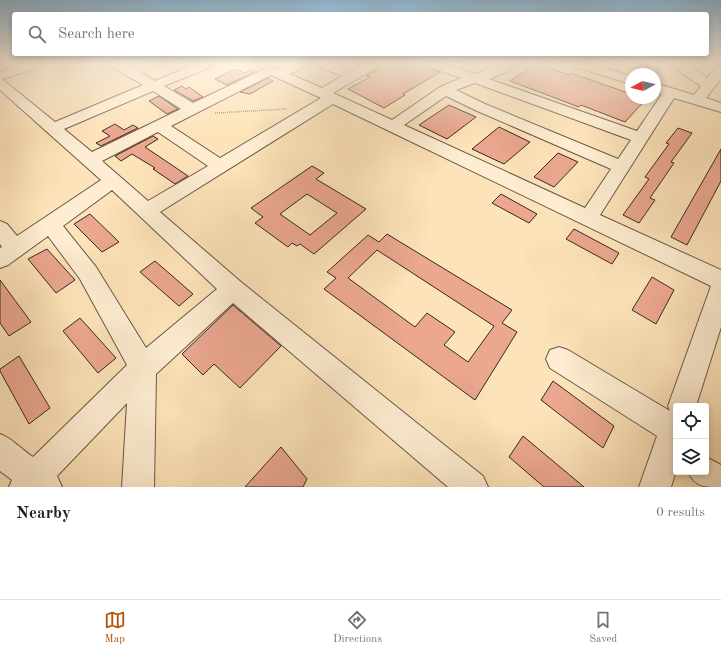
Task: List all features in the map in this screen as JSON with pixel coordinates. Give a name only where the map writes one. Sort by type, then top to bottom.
[{"type":"street","points":[[4,87],[54,128],[233,289],[472,487]]},
{"type":"street","points":[[54,128],[153,87]]},
{"type":"street","points":[[156,87],[192,109]]},
{"type":"street","points":[[90,160],[235,87]]},
{"type":"street","points":[[302,87],[324,99],[393,126],[721,280]]},
{"type":"street","points":[[147,211],[324,99],[339,87]]},
{"type":"street","points":[[393,126],[452,87]]},
{"type":"street","points":[[495,87],[641,138]]},
{"type":"street","points":[[697,100],[708,87]]},
{"type":"street","points":[[445,90],[480,107],[622,167]]},
{"type":"street","points":[[588,218],[641,138],[663,90],[721,108]]},
{"type":"street","points":[[158,125],[220,166]]},
{"type":"street","points":[[0,229],[8,254],[113,181]]},
{"type":"street","points":[[50,224],[88,273],[143,368],[138,487]]},
{"type":"street","points":[[0,449],[35,484],[143,368],[233,289]]},
{"type":"street","points":[[687,403],[713,342],[721,290]]},
{"type":"street","points":[[559,359],[673,431]]},
{"type":"street","points":[[655,487],[673,438]]},
{"type":"street","points":[[709,475],[721,483]]},
{"type":"path","points":[[214,113],[324,99]]},
{"type":"building","points":[[181,87],[186,89],[189,87],[203,97],[193,101],[174,90]]},
{"type":"building","points":[[251,87],[263,87],[250,94],[240,92]]},
{"type":"building","points":[[352,87],[415,87],[384,108],[348,89]]},
{"type":"building","points":[[525,87],[610,87],[625,92],[625,104],[642,104],[625,122],[581,105],[579,107]]},
{"type":"building","points":[[159,96],[178,109],[167,114],[149,101]]},
{"type":"building","points":[[449,105],[476,117],[447,139],[419,125]]},
{"type":"building","points":[[115,124],[124,130],[133,125],[138,128],[101,146],[96,143],[110,136],[102,131]]},
{"type":"building","points":[[499,127],[530,142],[504,164],[472,149]]},
{"type":"building","points":[[678,128],[692,133],[671,162],[674,163],[650,198],[655,200],[639,223],[623,215],[649,179],[645,177],[669,144],[666,143]]},
{"type":"building","points":[[153,136],[158,139],[145,147],[188,176],[175,184],[153,169],[155,168],[132,154],[121,161],[115,156]]},
{"type":"building","points":[[721,149],[721,181],[687,245],[671,237]]},
{"type":"building","points":[[558,153],[578,162],[554,187],[534,177]]},
{"type":"building","points":[[312,166],[324,173],[316,179],[366,209],[314,254],[300,244],[297,246],[292,243],[288,247],[255,223],[263,217],[251,208]],"holes":[[[307,194],[337,213],[310,235],[280,214]]]},
{"type":"building","points":[[501,194],[537,214],[529,223],[492,203]]},
{"type":"building","points":[[90,214],[119,242],[102,252],[74,224]]},
{"type":"building","points":[[574,229],[619,253],[612,264],[566,239]]},
{"type":"building","points":[[387,234],[512,310],[502,323],[517,332],[475,400],[324,289],[336,278],[327,272],[368,235],[379,242]],"holes":[[[377,250],[494,326],[468,362],[444,345],[455,332],[427,313],[415,327],[348,278]]]},
{"type":"building","points":[[47,249],[75,280],[56,293],[28,259]]},
{"type":"building","points":[[155,261],[193,294],[179,306],[140,272]]},
{"type":"building","points":[[652,277],[674,290],[656,324],[632,310]]},
{"type":"building","points":[[0,280],[31,322],[9,336],[0,323]]},
{"type":"building","points":[[233,305],[281,346],[240,388],[214,364],[203,375],[182,354]]},
{"type":"building","points":[[80,318],[116,358],[98,373],[63,331]]},
{"type":"building","points":[[19,356],[50,408],[29,424],[0,371],[0,369]]},
{"type":"building","points":[[553,381],[614,426],[603,448],[541,400]]},
{"type":"building","points":[[523,436],[584,487],[544,487],[509,457]]},
{"type":"building","points":[[281,447],[307,479],[303,487],[245,487]]}]
